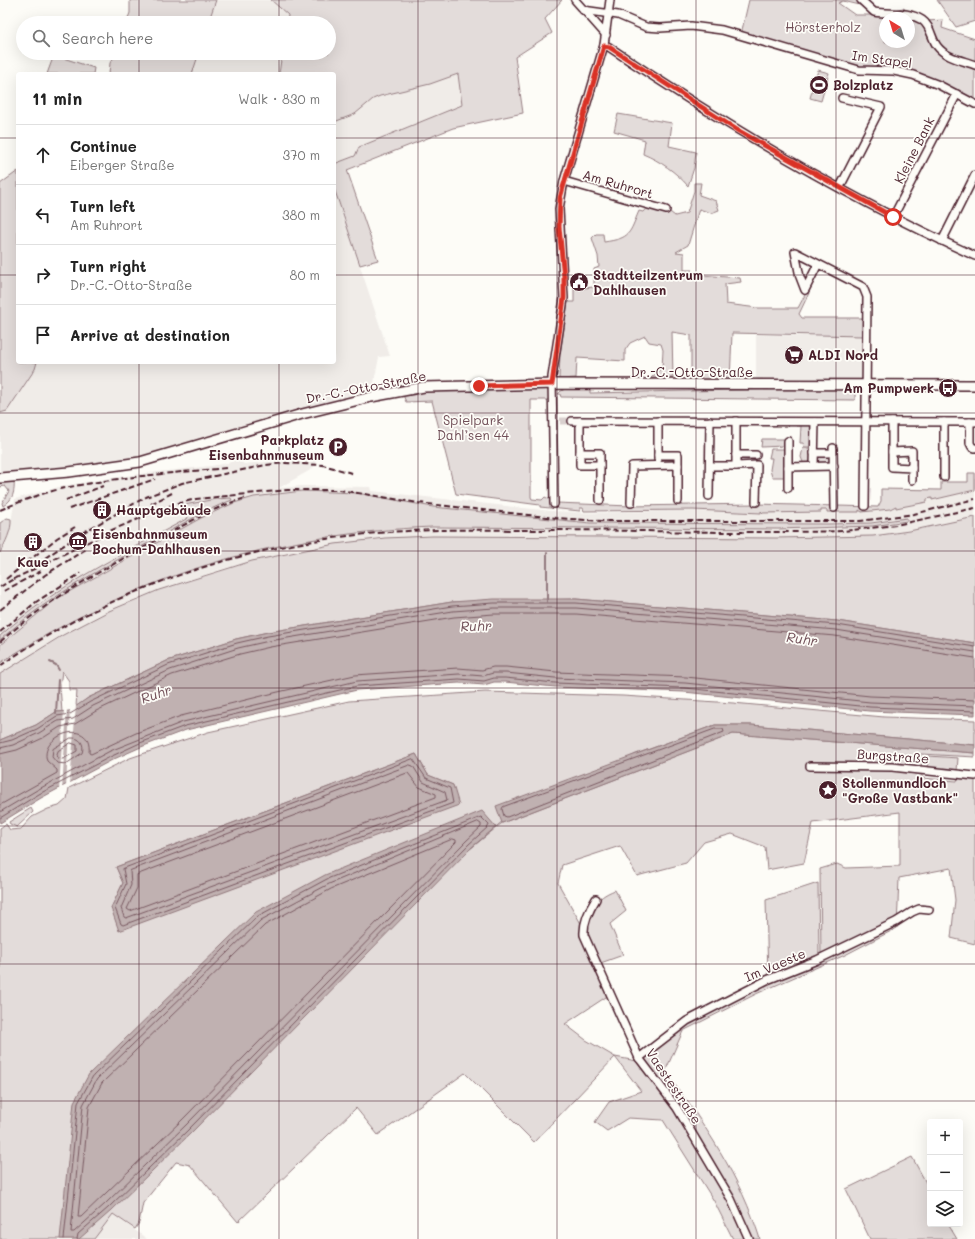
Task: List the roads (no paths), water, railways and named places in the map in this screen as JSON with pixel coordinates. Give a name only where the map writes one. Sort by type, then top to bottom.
[{"type":"street","points":[[575,0],[606,35]]},
{"type":"street","name":"Am Ruhrort","points":[[554,504],[557,420],[552,384],[564,298],[559,209],[564,181],[604,46],[610,0]]},
{"type":"street","points":[[861,0],[874,12],[903,13],[923,20],[928,25],[936,45],[942,51],[951,57],[975,65]]},
{"type":"street","name":"Im Stapel","points":[[583,10],[609,13],[646,27],[660,28],[691,26],[722,30],[859,70],[913,74],[975,104]]},
{"type":"street","points":[[604,46],[609,47],[737,130],[893,217],[975,256]]},
{"type":"street","name":"Kleine Bank","points":[[893,217],[957,94]]},
{"type":"street","points":[[840,187],[882,107],[842,98]]},
{"type":"street","points":[[942,241],[975,175]]},
{"type":"street","name":"Am Ruhrort","points":[[564,181],[666,210]]},
{"type":"street","points":[[818,264],[805,290],[802,288],[795,270],[792,249],[863,287],[865,290],[868,308],[865,422],[865,506]]},
{"type":"street","name":"Dr.-C.-Otto-Straße","points":[[0,478],[69,472],[140,462],[302,414],[406,390],[452,386],[552,384],[975,385]]},
{"type":"street","points":[[572,420],[972,422],[970,443],[972,447],[975,448]]},
{"type":"street","points":[[580,421],[580,465],[600,465]]},
{"type":"street","points":[[658,421],[658,465]]},
{"type":"street","points":[[709,496],[710,421]]},
{"type":"street","points":[[736,422],[736,466]]},
{"type":"street","points":[[814,466],[815,422]]},
{"type":"street","points":[[892,422],[892,467],[912,468]]},
{"type":"street","points":[[944,422],[944,477]]},
{"type":"street","points":[[788,441],[788,488]]},
{"type":"street","points":[[814,453],[831,450],[834,466],[834,508]]},
{"type":"street","points":[[892,452],[912,451],[912,480]]},
{"type":"street","points":[[736,455],[756,452],[756,502]]},
{"type":"street","points":[[580,453],[600,453],[600,500]]},
{"type":"street","points":[[658,455],[678,454],[678,501]]},
{"type":"street","points":[[632,503],[632,466],[678,465]]},
{"type":"street","points":[[710,466],[757,465]]},
{"type":"street","points":[[788,466],[834,466]]},
{"type":"street","name":"Burgstraße","points":[[810,766],[892,767],[975,776]]},
{"type":"street","name":"Vaestestraße","points":[[596,899],[583,929],[584,935],[639,1058],[677,1108],[731,1199],[749,1239]]},
{"type":"street","name":"Im Vaeste","points":[[639,1058],[687,1021],[753,987],[817,960],[896,922],[912,912],[919,909],[929,910]]},
{"type":"water","name":"Ruhr","points":[[494,599],[576,599],[837,621],[975,643],[975,715],[869,711],[684,692],[555,687],[505,682],[494,682],[484,685],[459,683],[357,690],[186,730],[114,759],[41,798],[0,823],[0,740],[36,725],[56,712],[69,711],[88,698],[167,661],[236,639],[268,632],[452,602]]},
{"type":"water","points":[[715,725],[751,725],[975,745],[975,753],[733,734],[502,823],[496,806]]},
{"type":"water","points":[[416,754],[428,775],[453,785],[459,805],[119,931],[111,908],[123,883],[116,867]]},
{"type":"water","points":[[482,811],[496,827],[472,847],[193,1131],[111,1211],[79,1239],[60,1239],[74,1102],[89,1074],[256,912],[325,875]]},
{"type":"waterway","points":[[547,553],[547,602]]},
{"type":"waterway","points":[[50,662],[56,665],[59,670]]},
{"type":"waterway","points":[[56,713],[58,680]]},
{"type":"tunnel","points":[[560,421],[572,421]]},
{"type":"railway","points":[[45,558],[82,533],[146,497],[182,483],[266,465],[285,463],[323,465],[355,474]]},
{"type":"railway","points":[[0,510],[45,493],[102,481],[227,468]]},
{"type":"railway","points":[[69,509],[155,479]]},
{"type":"railway","points":[[66,500],[103,486]]},
{"type":"railway","points":[[14,579],[112,530],[172,505],[196,499],[288,490],[340,490],[419,503],[556,518],[602,521],[860,521],[914,514],[975,499]]},
{"type":"railway","points":[[151,504],[172,493]]},
{"type":"railway","points":[[0,642],[54,600],[92,576],[197,518],[245,498]]},
{"type":"railway","points":[[0,666],[40,640],[125,596],[170,578],[216,563],[263,551],[310,542],[357,535],[402,531],[447,530],[728,532],[843,531],[896,525],[975,508]]},
{"type":"railway","points":[[6,579],[57,538],[75,527]]},
{"type":"railway","points":[[0,610],[45,575],[86,549]]},
{"type":"railway","points":[[4,591],[41,571]]},
{"type":"railway","points":[[0,632],[36,602],[81,573]]},
{"type":"railway","points":[[0,587],[17,577]]},
{"type":"place","name":"Bolzplatz","points":[[819,85]]},
{"type":"place","name":"Stadtteilzentrum Dahlhausen","points":[[579,282]]},
{"type":"place","name":"ALDI Nord","points":[[794,355]]},
{"type":"place","name":"Am Pumpwerk","points":[[948,388]]},
{"type":"place","name":"Parkplatz Eisenbahnmuseum","points":[[338,447]]},
{"type":"place","name":"Hauptgebäude","points":[[102,510]]},
{"type":"place","name":"Eisenbahnmuseum Bochum-Dahlhausen","points":[[78,541]]},
{"type":"place","name":"Kaue","points":[[33,542]]},
{"type":"place","name":"Stollenmundloch \"Große Vastbank\"","points":[[828,790]]},
{"type":"park label","name":"Hörsterholz","points":[[823,27]]},
{"type":"park label","name":"Spielpark Dahl’sen 44","points":[[473,428]]}]
